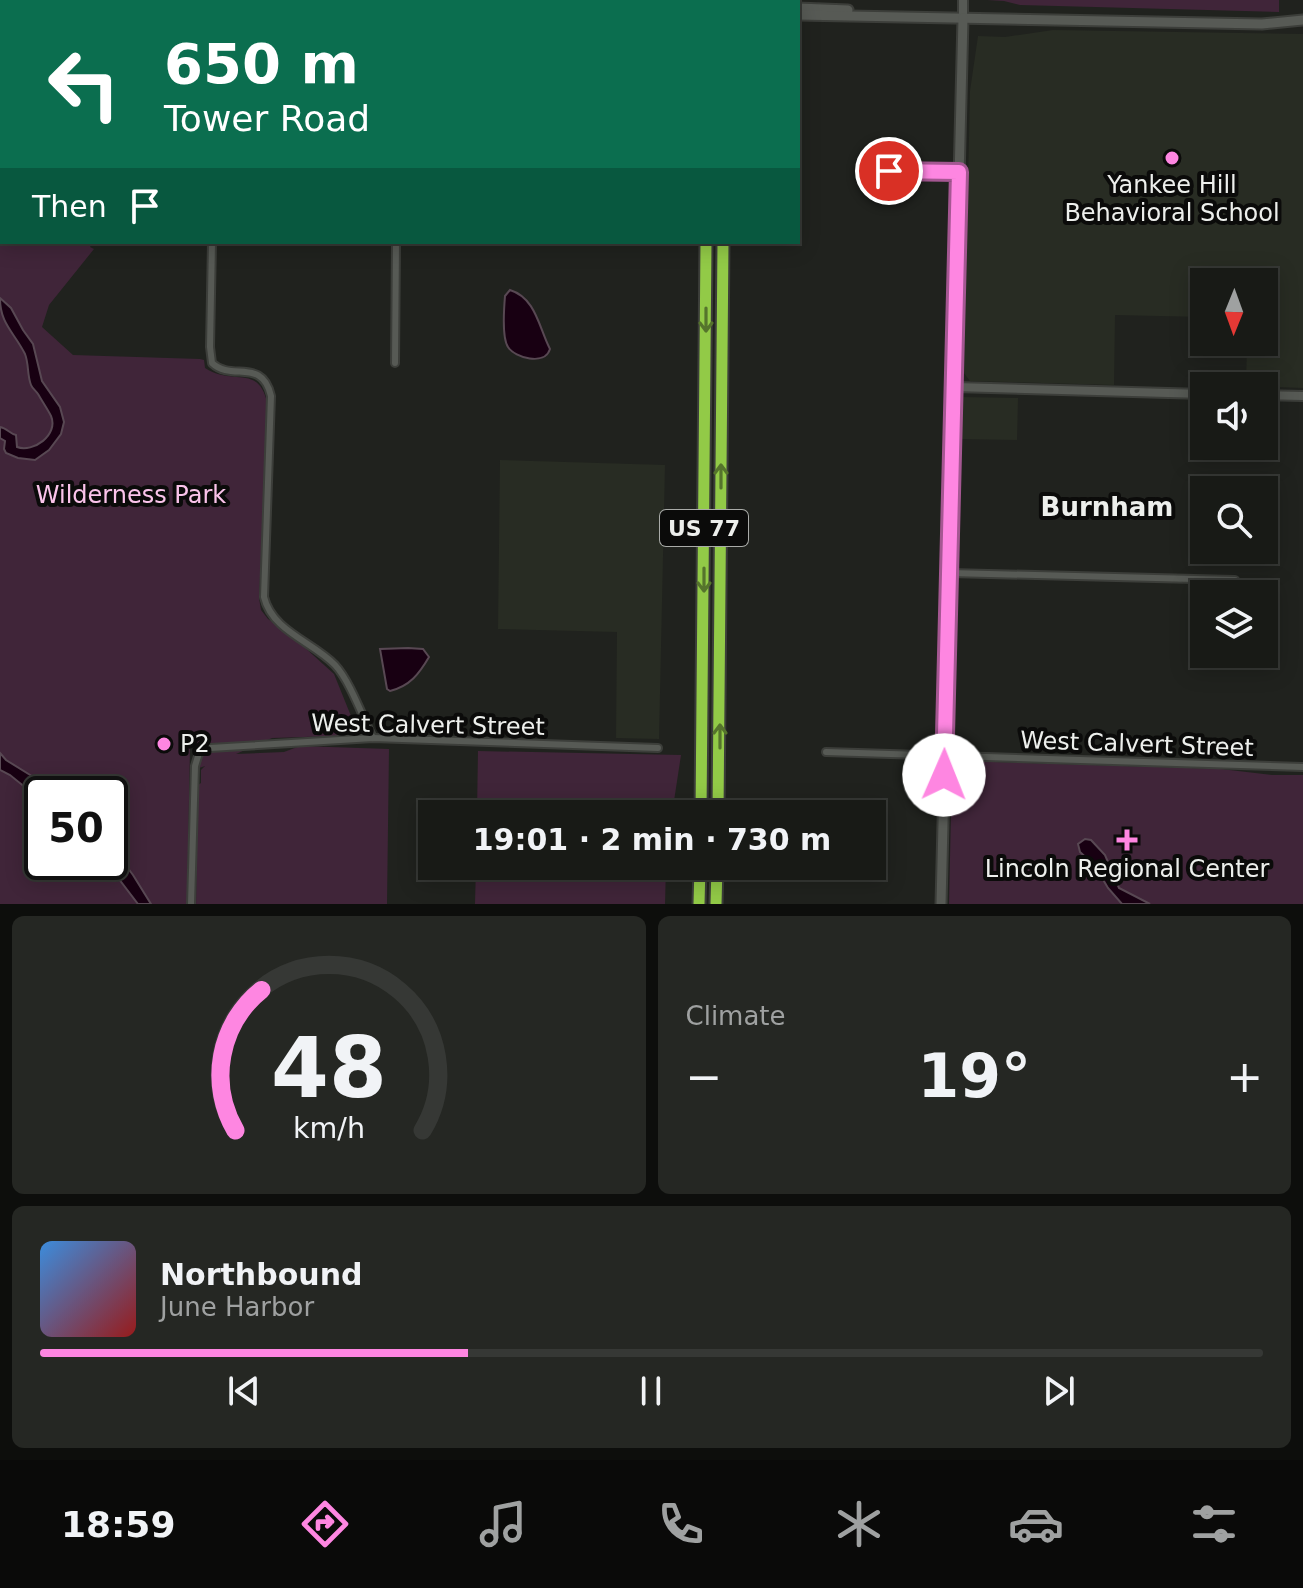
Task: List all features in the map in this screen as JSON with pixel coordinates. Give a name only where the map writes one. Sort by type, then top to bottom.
[{"type":"highway","name":"US 77","points":[[701,800],[706,244]]},
{"type":"highway","name":"US 77","points":[[718,800],[723,244]]},
{"type":"highway","points":[[699,904],[700,880]]},
{"type":"highway","points":[[716,904],[717,880]]},
{"type":"main road","points":[[800,8],[963,18]]},
{"type":"main road","points":[[800,15],[1262,24],[1303,20]]},
{"type":"main road","points":[[941,904],[963,18]]},
{"type":"street","points":[[963,0],[963,18]]},
{"type":"street","points":[[889,171],[959,172]]},
{"type":"street","points":[[212,244],[212,363],[222,370],[257,374],[266,383],[271,396],[266,606],[277,622],[336,666],[373,738]]},
{"type":"street","points":[[395,363],[396,244]]},
{"type":"street","points":[[954,387],[1190,394]]},
{"type":"street","points":[[1278,395],[1303,396]]},
{"type":"street","points":[[950,573],[1235,580]]},
{"type":"street","name":"West Calvert Street","points":[[191,904],[195,766],[199,753],[210,748],[373,738],[658,748]]},
{"type":"street","name":"West Calvert Street","points":[[826,752],[1303,767]]},
{"type":"shaded area","name":"Yankee Hill Behavioral School","points":[[1053,30],[1303,34],[1303,388],[1278,387],[1278,372],[1246,372],[1247,356],[1278,356],[1278,268],[1190,268],[1190,317],[1115,315],[1114,385],[970,381],[964,373],[970,91],[978,36],[1005,37]]},
{"type":"shaded area","points":[[510,290],[526,300],[536,315],[550,349],[542,357],[523,357],[508,347],[504,315],[505,296]]},
{"type":"shaded area","points":[[0,298],[11,308],[33,344],[42,381],[60,407],[64,422],[61,434],[49,450],[35,460],[6,453],[5,441],[0,438],[0,427],[16,435],[17,447],[37,445],[48,436],[52,423],[50,414],[31,385],[25,354],[5,321]]},
{"type":"shaded area","points":[[960,397],[1018,398],[1017,440],[959,439]]},
{"type":"shaded area","points":[[500,460],[665,465],[659,739],[616,738],[617,632],[498,629]]},
{"type":"shaded area","points":[[380,649],[423,649],[429,657],[413,678],[390,691],[387,689]]},
{"type":"shaded area","points":[[0,753],[32,776],[24,776],[24,786],[0,770]]},
{"type":"shaded area","points":[[1085,839],[1091,840],[1105,855],[1119,888],[1150,904],[1122,904],[1095,866],[1080,852],[1078,844]]},
{"type":"shaded area","points":[[128,868],[151,904],[138,904],[120,880],[128,880]]},
{"type":"green space","points":[[987,0],[1279,0],[1279,12],[1020,5]]},
{"type":"green space","name":"Wilderness Park","points":[[0,244],[92,244],[90,247],[94,249],[49,305],[42,327],[73,355],[200,359],[204,360],[205,368],[216,373],[252,380],[264,393],[268,407],[259,598],[261,610],[334,674],[354,731],[336,736],[272,738],[236,754],[284,752],[300,746],[389,749],[387,904],[196,904],[198,785],[205,766],[199,768],[199,745],[190,748],[187,904],[0,904]]},
{"type":"green space","points":[[478,751],[681,755],[674,800],[477,800]]},
{"type":"green space","name":"Lincoln Regional Center","points":[[960,761],[1221,769],[1303,775],[1303,904],[949,904],[952,766],[959,766]]},
{"type":"green space","points":[[476,880],[666,880],[665,904],[475,904]]},
{"type":"place","name":"Yankee Hill Behavioral School","points":[[1172,158]]},
{"type":"place","name":"P2","points":[[164,744]]},
{"type":"place","name":"Lincoln Regional Center","points":[[1127,840]]},
{"type":"district","name":"Burnham","points":[[1107,507]]},
{"type":"route","points":[[889,171],[959,172],[944,775]]}]
